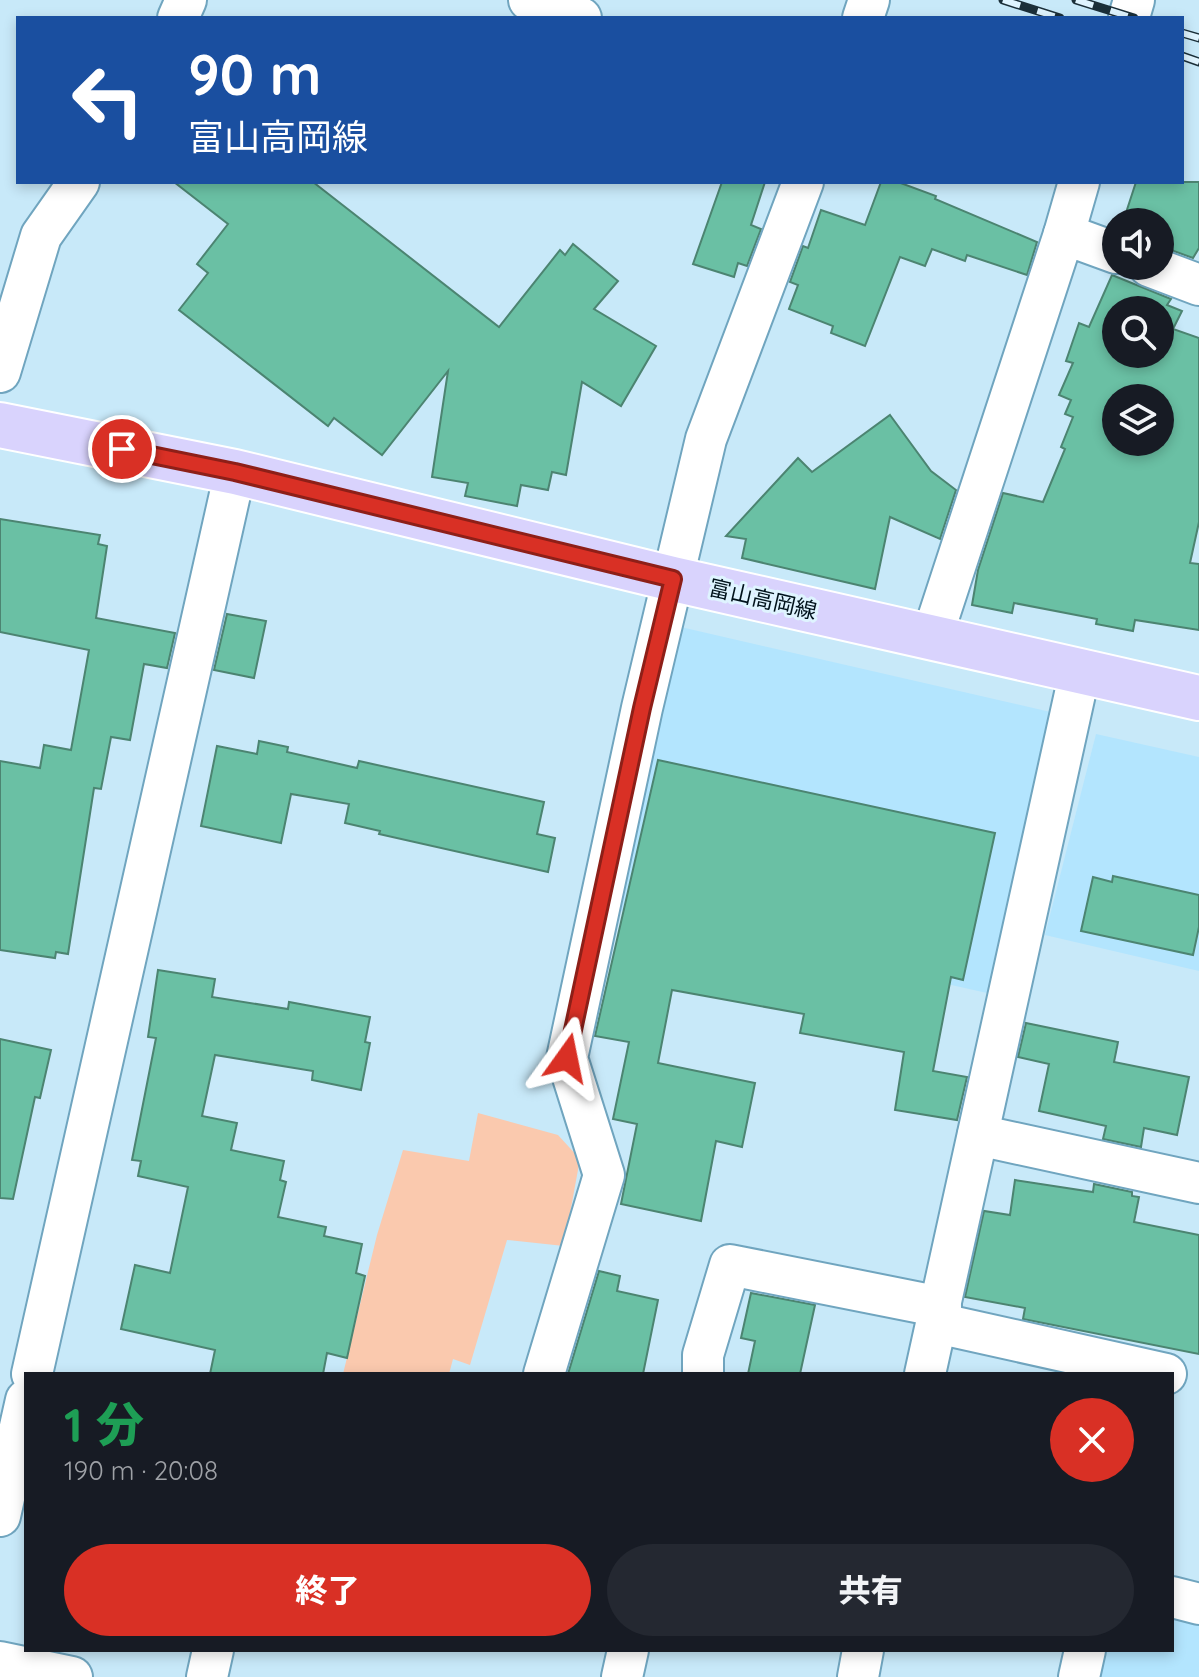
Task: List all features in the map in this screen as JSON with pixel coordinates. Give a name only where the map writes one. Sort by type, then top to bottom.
[{"type":"main road","name":"富山高岡線","points":[[3,431],[235,472],[673,579],[1199,698]]},
{"type":"street","points":[[529,0],[575,16]]},
{"type":"street","points":[[0,372],[41,236],[78,184]]},
{"type":"street","points":[[545,1372],[604,1175],[567,1058],[642,708],[706,439],[802,184]]},
{"type":"street","points":[[932,637],[1078,184]]},
{"type":"street","points":[[1064,234],[1102,248]]},
{"type":"street","points":[[1174,276],[1199,285]]},
{"type":"street","points":[[32,1372],[235,472]]},
{"type":"street","points":[[925,1372],[1080,671]]},
{"type":"street","points":[[978,1135],[1199,1183]]},
{"type":"street","points":[[703,1372],[703,1355],[730,1265],[1158,1372]]},
{"type":"street","points":[[1174,1376],[1199,1381]]},
{"type":"street","points":[[0,1516],[24,1409]]},
{"type":"street","points":[[1174,1598],[1199,1604]]},
{"type":"street","points":[[207,1677],[213,1652]]},
{"type":"street","points":[[622,1677],[628,1652]]},
{"type":"street","points":[[858,1677],[863,1652]]},
{"type":"street","points":[[1079,1677],[1085,1652]]},
{"type":"street","points":[[0,1662],[72,1677]]},
{"type":"shaded area","points":[[672,625],[1059,714],[987,993],[612,909]]},
{"type":"shaded area","points":[[1096,734],[1199,757],[1199,971],[1045,935]]},
{"type":"shaded area","points":[[478,1113],[558,1135],[580,1159],[564,1246],[507,1240],[470,1365],[453,1359],[450,1372],[343,1372],[377,1235],[403,1150],[469,1161]]},
{"type":"shaded area","points":[[1174,1616],[1199,1622],[1199,1677],[1096,1677],[1102,1652],[1174,1652]]},
{"type":"building","points":[[1199,182],[1199,248],[1193,258],[1174,251],[1174,208],[1128,208],[1135,184]]},
{"type":"building","points":[[177,184],[316,184],[499,327],[560,250],[565,255],[573,244],[618,281],[594,309],[656,346],[621,406],[582,382],[566,475],[552,472],[548,490],[521,485],[517,506],[465,496],[468,483],[432,477],[448,371],[382,455],[334,418],[328,426],[179,310],[208,273],[197,264],[228,224]]},
{"type":"building","points":[[721,184],[764,184],[751,225],[761,229],[747,266],[738,263],[734,277],[693,264]]},
{"type":"building","points":[[880,184],[903,184],[1037,242],[1027,275],[967,255],[965,261],[932,249],[925,266],[900,257],[865,346],[831,333],[833,326],[789,309],[798,285],[790,282],[803,246],[808,248],[821,210],[865,225]]},
{"type":"building","points":[[1110,280],[1124,280],[1164,296],[1103,296]]},
{"type":"building","points":[[1102,298],[1102,368],[1174,368],[1174,329],[1199,338],[1199,522],[1190,563],[1199,564],[1199,630],[1135,620],[1133,631],[1096,624],[1097,619],[1014,603],[1012,613],[972,605],[978,570],[1003,493],[1043,502],[1065,449],[1061,447],[1073,417],[1065,414],[1071,400],[1059,395],[1073,363],[1066,361],[1079,323],[1089,327]]},
{"type":"building","points":[[1174,308],[1182,311],[1174,327]]},
{"type":"building","points":[[890,415],[931,471],[956,490],[940,539],[890,517],[875,589],[742,558],[746,539],[726,536],[798,458],[812,472]]},
{"type":"building","points":[[0,519],[100,535],[98,544],[107,546],[96,618],[175,633],[167,668],[144,664],[130,740],[111,737],[101,789],[94,788],[68,954],[56,952],[55,958],[0,950],[0,761],[40,768],[44,745],[71,750],[89,650],[0,632]]},
{"type":"building","points":[[227,614],[266,621],[254,678],[214,670]]},
{"type":"building","points":[[259,741],[288,747],[287,752],[357,768],[359,761],[544,802],[537,834],[555,838],[548,872],[379,834],[380,831],[345,823],[349,804],[291,794],[281,843],[201,826],[217,746],[257,754]]},
{"type":"building","points":[[658,760],[995,833],[963,980],[951,977],[933,1071],[967,1077],[957,1120],[895,1110],[904,1052],[800,1033],[804,1014],[672,990],[658,1063],[755,1083],[742,1147],[716,1141],[701,1221],[621,1204],[637,1124],[613,1119],[629,1042],[595,1036]]},
{"type":"building","points":[[1113,876],[1199,895],[1199,927],[1193,955],[1081,931],[1093,877],[1112,882]]},
{"type":"building","points":[[158,970],[215,979],[212,997],[288,1009],[289,1002],[370,1017],[365,1042],[370,1043],[361,1090],[312,1080],[313,1071],[215,1055],[202,1116],[237,1123],[231,1150],[284,1161],[280,1180],[286,1182],[278,1217],[326,1227],[324,1236],[362,1244],[356,1273],[365,1276],[347,1358],[327,1353],[323,1372],[210,1372],[215,1350],[121,1329],[135,1265],[170,1273],[188,1187],[138,1176],[141,1161],[132,1160],[156,1038],[148,1037]]},
{"type":"building","points":[[1026,1023],[1118,1042],[1114,1062],[1189,1077],[1177,1135],[1144,1128],[1141,1147],[1103,1139],[1106,1126],[1039,1111],[1049,1064],[1018,1057]]},
{"type":"building","points":[[0,1039],[51,1050],[40,1098],[35,1097],[13,1199],[0,1198]]},
{"type":"building","points":[[1015,1180],[1093,1192],[1094,1184],[1132,1192],[1132,1196],[1139,1197],[1134,1222],[1199,1235],[1199,1354],[1023,1319],[1025,1308],[965,1297],[984,1211],[1010,1215]]},
{"type":"building","points":[[599,1271],[620,1276],[617,1291],[658,1300],[643,1372],[569,1372]]},
{"type":"building","points":[[751,1293],[815,1305],[800,1372],[748,1372],[755,1341],[741,1338]]},
{"type":"railway","points":[[1003,0],[1054,16]]},
{"type":"railway","points":[[1076,0],[1128,16]]},
{"type":"railway","points":[[1184,34],[1199,38]]},
{"type":"railway","points":[[1184,57],[1199,62]]},
{"type":"route","points":[[122,449],[235,472],[673,579],[663,612],[567,1058]]}]
